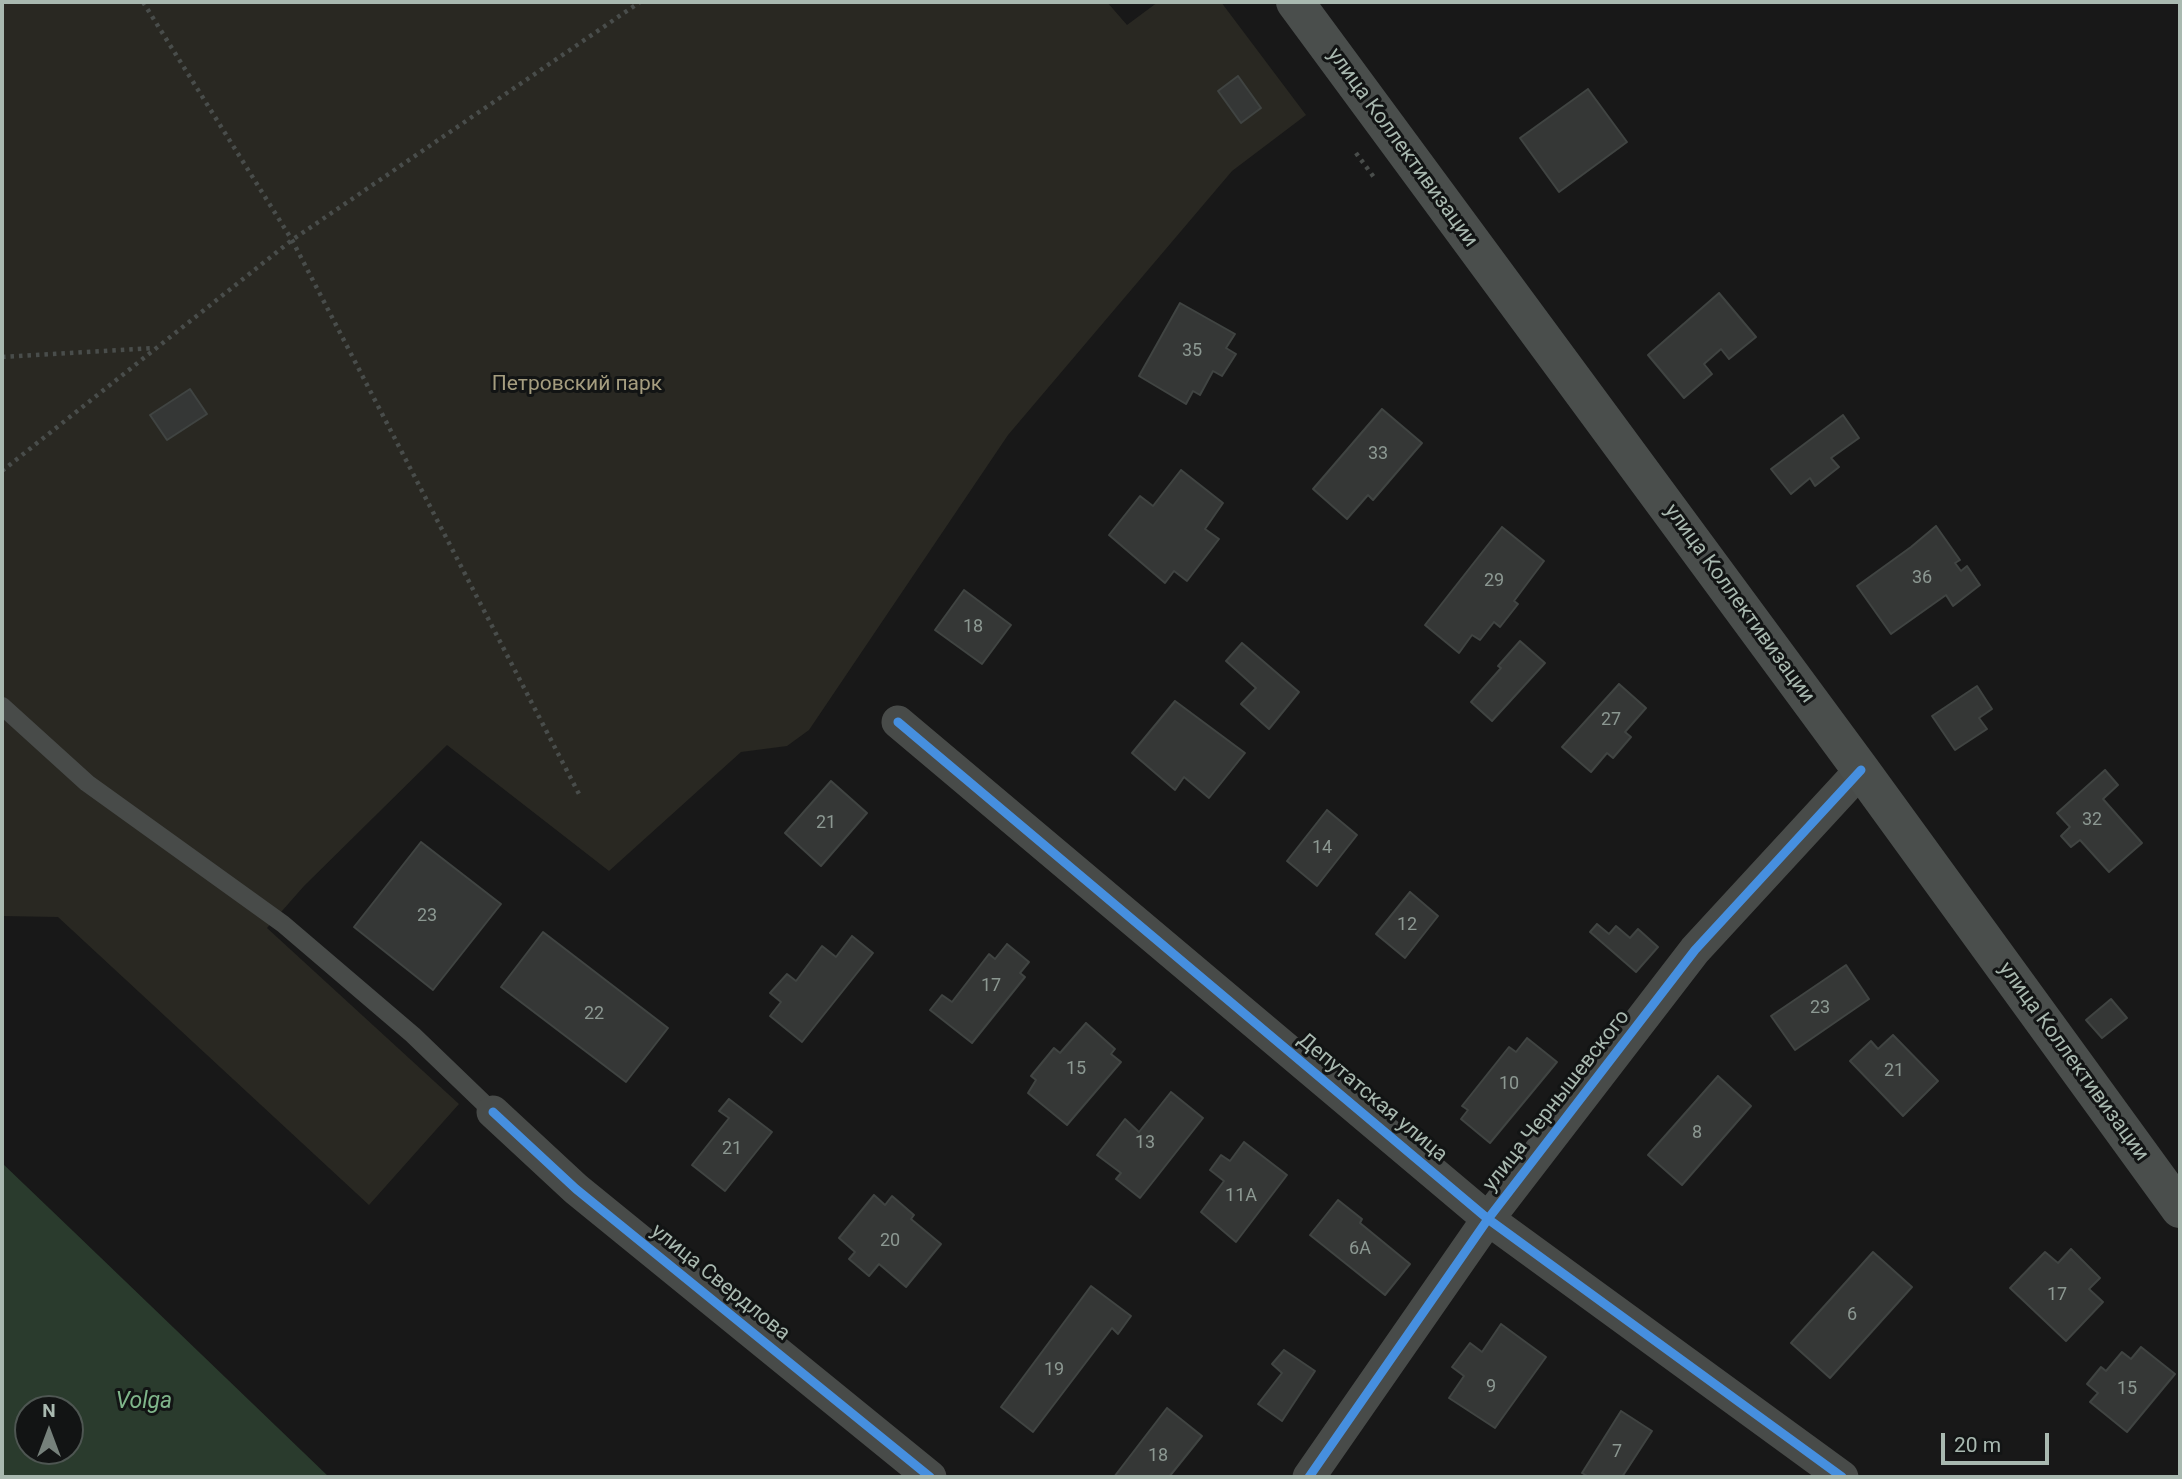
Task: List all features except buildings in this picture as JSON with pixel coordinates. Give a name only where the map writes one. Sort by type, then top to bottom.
[{"type":"main road","name":"улица Коллективизации","points":[[1295,2],[1861,770],[2180,1209]]},
{"type":"street","name":"Депутатская улица","points":[[898,722],[1488,1219],[1842,1477]]},
{"type":"street","name":"улица Чернышевского","points":[[1309,1477],[1488,1219],[1695,950],[1861,770]]},
{"type":"street","name":"улица Свердлова","points":[[493,1112],[576,1188],[930,1477]]},
{"type":"lane","points":[[2,706],[58,760],[87,783],[283,924],[413,1035],[493,1112]]},
{"type":"path","points":[[144,2],[292,240],[579,794]]},
{"type":"path","points":[[2,471],[292,240],[640,2]]},
{"type":"path","points":[[2,357],[154,348]]},
{"type":"green space","name":"Петровский парк","points":[[2,2],[1107,2],[1127,25],[1158,2],[1221,2],[1306,115],[1232,171],[1008,435],[809,730],[787,746],[741,752],[609,871],[447,745],[304,886],[267,928],[459,1104],[369,1205],[58,917],[2,916]]},
{"type":"water","name":"Volga","points":[[2,1163],[329,1477],[2,1477]]},
{"type":"cycle path","points":[[898,722],[1488,1219],[1842,1477]]},
{"type":"cycle path","points":[[1309,1477],[1488,1219],[1695,950],[1861,770]]},
{"type":"cycle path","points":[[493,1112],[576,1189],[930,1477]]}]
